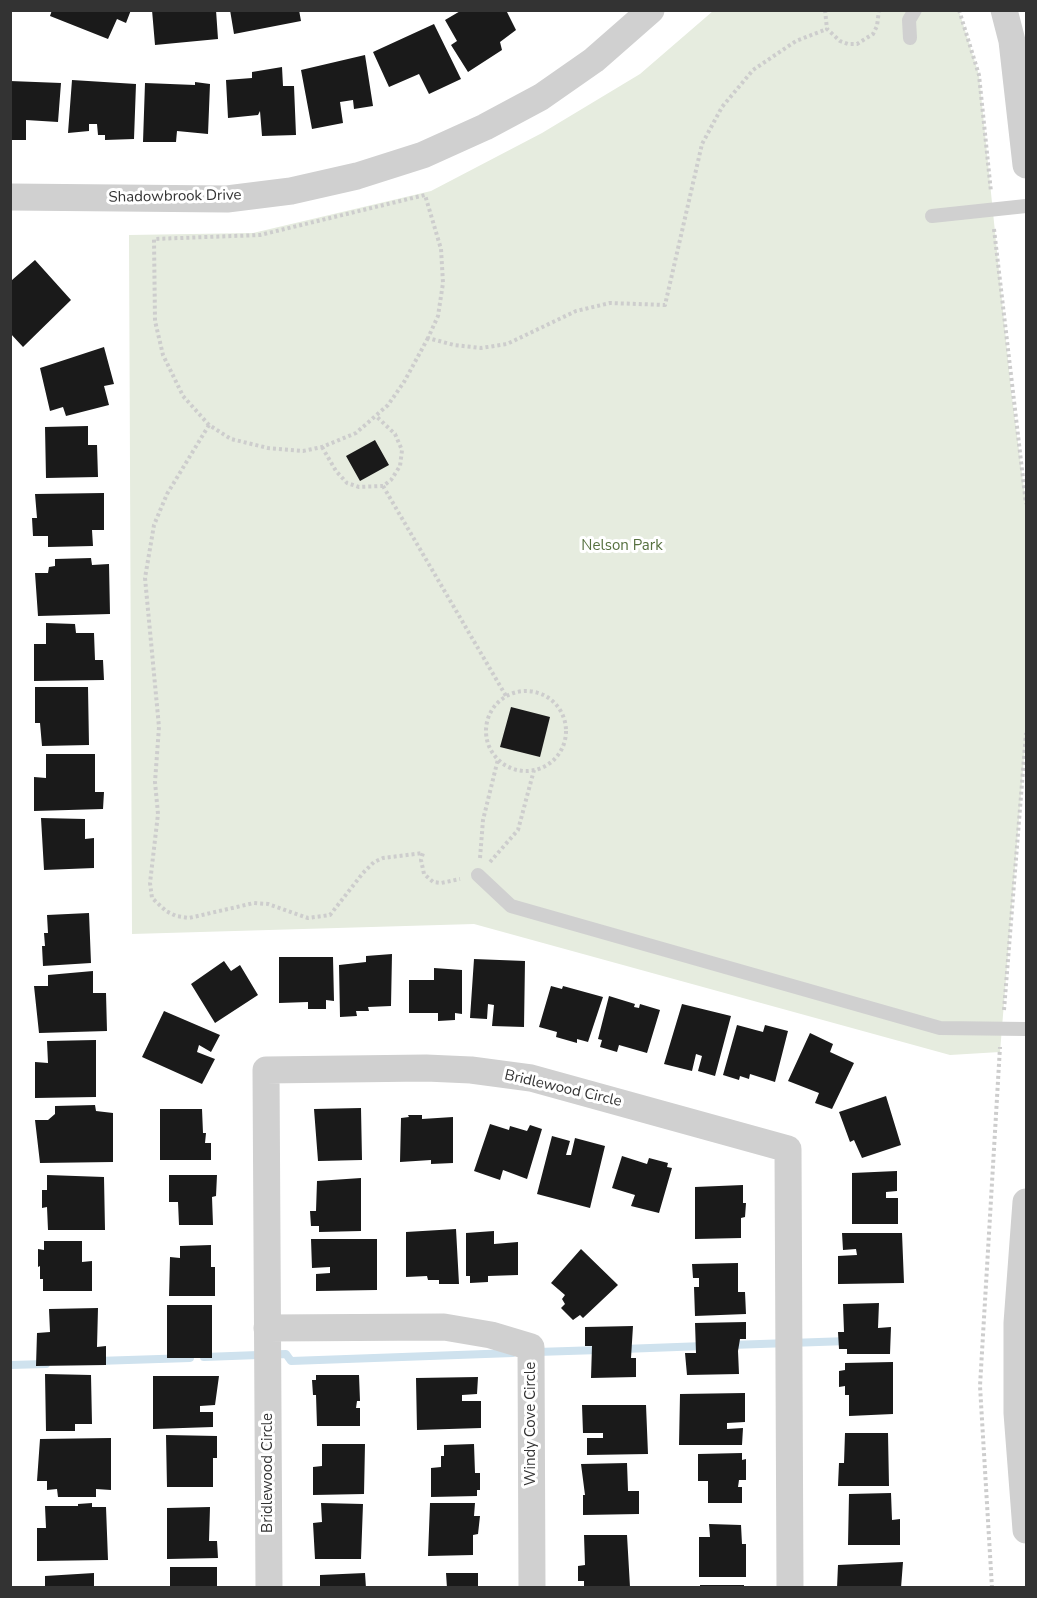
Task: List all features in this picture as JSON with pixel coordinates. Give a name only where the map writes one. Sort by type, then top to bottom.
[{"type":"street","name":"Shadowbrook Drive","points":[[10,197],[227,199],[291,191],[357,176],[423,155],[485,127],[541,97],[594,60],[651,10]]},
{"type":"street","points":[[1004,10],[1012,41],[1026,165]]},
{"type":"street","name":"Bridlewood Circle","points":[[268,1587],[266,1070],[448,1069],[531,1078],[788,1149],[790,1587]]},
{"type":"street","points":[[1026,1202],[1017,1323],[1017,1413],[1026,1530]]},
{"type":"street","name":"Windy Cove Circle","points":[[267,1328],[444,1327],[491,1335],[531,1347],[532,1587]]},
{"type":"lane","points":[[910,38],[909,20],[915,10]]},
{"type":"lane","points":[[932,216],[1026,206]]},
{"type":"lane","points":[[478,875],[511,906],[940,1028],[1026,1029]]},
{"type":"path","points":[[824,11],[827,29],[840,41],[857,44],[873,34],[877,26],[879,10]]},
{"type":"path","points":[[959,10],[979,75],[1026,504]]},
{"type":"path","points":[[428,338],[454,345],[481,348],[507,344],[576,311],[610,303],[665,305],[702,144],[722,107],[753,70],[796,40],[827,29]]},
{"type":"path","points":[[425,195],[441,249],[443,283],[438,316],[428,338],[404,382],[376,416],[356,433],[303,452],[268,448],[231,440],[209,425],[183,396],[163,355],[155,321],[154,239],[260,235],[425,195]]},
{"type":"path","points":[[322,447],[336,471],[347,483],[359,487],[383,486],[391,480],[400,465],[402,450],[395,434],[376,416]]},
{"type":"path","points":[[209,425],[166,494],[154,525],[145,578],[159,727],[155,782],[157,824],[150,882],[152,897],[166,911],[189,918],[254,903],[268,904],[308,918],[330,915],[363,873],[374,862],[383,858],[423,853],[421,860],[424,874],[433,882],[441,883],[478,875],[518,830],[534,770]]},
{"type":"path","points":[[383,486],[506,696]]},
{"type":"path","points":[[530,691],[543,694],[561,711],[566,735],[562,747],[545,766],[534,770],[508,767],[491,749],[486,726],[496,704],[506,696],[530,691]]},
{"type":"path","points":[[992,1587],[980,1386],[1002,1029],[1026,732]]},
{"type":"path","points":[[478,875],[483,820],[498,759]]},
{"type":"green space","name":"Nelson Park","points":[[713,11],[959,11],[979,75],[1011,389],[1026,504],[1026,733],[1000,1052],[950,1055],[474,924],[132,934],[129,235],[253,233],[431,191],[542,133],[640,74]]},
{"type":"building","points":[[52,10],[131,10],[126,23],[117,19],[108,39],[50,16]]},
{"type":"building","points":[[152,10],[216,10],[218,39],[155,45]]},
{"type":"building","points":[[230,10],[299,10],[301,21],[234,34]]},
{"type":"building","points":[[462,10],[506,10],[516,30],[500,42],[502,50],[468,72],[451,45],[457,41],[445,20]]},
{"type":"building","points":[[434,24],[461,79],[429,94],[419,74],[389,87],[373,52]]},
{"type":"building","points":[[365,55],[373,106],[354,109],[353,100],[340,102],[343,123],[312,129],[301,70]]},
{"type":"building","points":[[282,67],[283,86],[294,86],[296,135],[262,136],[260,111],[258,115],[228,118],[226,80],[252,78],[252,72]]},
{"type":"building","points":[[72,80],[136,84],[134,139],[105,140],[105,135],[98,135],[97,124],[89,124],[89,131],[68,133]]},
{"type":"building","points":[[10,81],[61,83],[58,122],[26,120],[26,140],[10,140]]},
{"type":"building","points":[[195,82],[210,84],[208,134],[177,131],[176,142],[143,142],[145,83],[195,85]]},
{"type":"building","points":[[35,260],[71,300],[23,347],[10,333],[10,284]]},
{"type":"building","points":[[104,347],[114,384],[104,386],[109,405],[66,416],[63,407],[50,411],[40,368]]},
{"type":"building","points":[[88,426],[88,445],[97,445],[98,477],[46,478],[45,427]]},
{"type":"building","points":[[375,440],[389,465],[360,481],[346,456]]},
{"type":"building","points":[[104,493],[104,530],[92,530],[93,546],[48,547],[48,536],[33,536],[32,518],[37,518],[35,494]]},
{"type":"building","points":[[91,558],[92,565],[109,564],[110,614],[38,616],[35,573],[48,573],[49,567],[55,566],[55,559]]},
{"type":"building","points":[[46,623],[75,624],[76,633],[94,633],[95,660],[103,660],[104,680],[34,681],[34,644],[46,644]]},
{"type":"building","points":[[35,687],[88,687],[89,745],[42,746],[40,723],[35,723]]},
{"type":"building","points":[[511,707],[550,717],[540,757],[500,747]]},
{"type":"building","points":[[46,754],[95,754],[95,792],[104,792],[103,809],[34,811],[34,777],[46,778]]},
{"type":"building","points":[[41,818],[85,819],[85,839],[94,838],[94,868],[44,870]]},
{"type":"building","points":[[89,913],[91,963],[43,966],[42,946],[45,946],[44,933],[48,933],[47,915]]},
{"type":"building","points":[[392,954],[391,1006],[368,1007],[369,1011],[356,1011],[357,1016],[340,1017],[339,965],[366,962],[366,956]]},
{"type":"building","points":[[279,957],[333,957],[334,1001],[326,1000],[326,1009],[308,1009],[308,1002],[279,1003]]},
{"type":"building","points":[[474,959],[525,961],[524,1027],[492,1026],[494,1005],[488,1004],[487,1019],[470,1018]]},
{"type":"building","points":[[224,961],[231,971],[240,965],[258,995],[215,1023],[191,984]]},
{"type":"building","points":[[434,968],[462,970],[462,1014],[455,1013],[455,1020],[438,1021],[438,1013],[409,1013],[409,980],[434,980]]},
{"type":"building","points":[[93,971],[93,993],[106,993],[107,1031],[39,1033],[34,986],[48,986],[48,975]]},
{"type":"building","points":[[551,986],[562,989],[563,986],[603,997],[588,1042],[577,1039],[577,1043],[556,1037],[557,1032],[539,1027]]},
{"type":"building","points":[[609,996],[635,1004],[634,1007],[639,1008],[640,1004],[660,1010],[647,1053],[619,1045],[617,1052],[600,1047],[602,1040],[598,1039]]},
{"type":"building","points":[[682,1004],[731,1016],[715,1076],[698,1071],[702,1056],[696,1054],[692,1071],[664,1064]]},
{"type":"building","points":[[164,1011],[220,1035],[211,1052],[199,1045],[197,1052],[215,1059],[202,1084],[142,1057]]},
{"type":"building","points":[[737,1025],[763,1032],[765,1025],[788,1031],[775,1082],[750,1074],[749,1079],[740,1076],[739,1080],[723,1075]]},
{"type":"building","points":[[810,1033],[833,1044],[830,1052],[854,1063],[832,1109],[815,1103],[819,1093],[788,1081]]},
{"type":"building","points":[[96,1040],[96,1097],[35,1098],[35,1062],[48,1063],[47,1041]]},
{"type":"building","points":[[886,1096],[901,1145],[862,1158],[854,1140],[850,1142],[839,1112]]},
{"type":"building","points":[[95,1105],[96,1111],[113,1113],[113,1162],[40,1163],[35,1120],[48,1120],[55,1114],[55,1106]]},
{"type":"building","points":[[361,1108],[362,1160],[318,1161],[314,1109]]},
{"type":"building","points":[[160,1109],[202,1109],[203,1133],[206,1133],[205,1143],[211,1143],[211,1160],[160,1160]]},
{"type":"building","points":[[408,1115],[422,1115],[422,1119],[453,1117],[453,1163],[431,1164],[431,1160],[400,1162],[401,1118],[409,1117]]},
{"type":"building","points":[[490,1124],[509,1130],[510,1126],[527,1131],[530,1125],[542,1129],[527,1179],[503,1170],[500,1180],[474,1171]]},
{"type":"building","points":[[552,1136],[570,1141],[566,1155],[571,1155],[575,1138],[605,1146],[590,1208],[537,1194]]},
{"type":"building","points":[[622,1156],[647,1164],[649,1158],[668,1163],[667,1167],[672,1168],[659,1213],[631,1206],[635,1195],[612,1188]]},
{"type":"building","points":[[897,1171],[897,1191],[886,1192],[886,1198],[898,1198],[898,1224],[852,1224],[852,1173]]},
{"type":"building","points":[[47,1175],[104,1177],[105,1230],[48,1230],[47,1207],[42,1208],[42,1190],[47,1190]]},
{"type":"building","points":[[169,1175],[217,1175],[216,1196],[212,1197],[213,1225],[179,1225],[178,1202],[169,1202]]},
{"type":"building","points":[[361,1178],[361,1231],[319,1232],[319,1226],[311,1226],[310,1211],[316,1211],[317,1181]]},
{"type":"building","points":[[743,1185],[743,1203],[746,1203],[745,1217],[741,1218],[741,1238],[695,1239],[695,1187]]},
{"type":"building","points":[[456,1229],[459,1284],[439,1284],[439,1280],[428,1280],[427,1276],[406,1277],[406,1232]]},
{"type":"building","points":[[494,1231],[494,1244],[518,1242],[518,1275],[488,1276],[488,1282],[470,1283],[470,1276],[466,1276],[466,1233]]},
{"type":"building","points":[[842,1233],[902,1233],[904,1283],[838,1284],[838,1256],[857,1255],[856,1249],[843,1250]]},
{"type":"building","points":[[311,1239],[377,1239],[377,1290],[316,1291],[316,1274],[330,1273],[330,1267],[312,1268]]},
{"type":"building","points":[[44,1241],[82,1241],[82,1262],[92,1261],[92,1291],[43,1291],[43,1279],[40,1279],[40,1266],[38,1267],[38,1249],[44,1250]]},
{"type":"building","points":[[211,1245],[211,1267],[215,1267],[215,1296],[169,1296],[170,1257],[180,1258],[180,1246]]},
{"type":"building","points":[[581,1249],[618,1285],[583,1318],[580,1315],[573,1320],[561,1308],[565,1304],[562,1299],[565,1295],[551,1283]]},
{"type":"building","points":[[738,1263],[738,1292],[745,1292],[746,1314],[695,1316],[694,1287],[699,1287],[699,1278],[693,1278],[692,1264]]},
{"type":"building","points":[[879,1303],[878,1328],[891,1327],[890,1354],[847,1354],[847,1349],[839,1349],[838,1332],[844,1332],[843,1304]]},
{"type":"building","points":[[167,1305],[212,1305],[212,1358],[167,1358]]},
{"type":"building","points":[[98,1308],[97,1347],[106,1346],[106,1365],[36,1366],[37,1333],[50,1332],[49,1309]]},
{"type":"building","points":[[746,1322],[746,1339],[740,1339],[738,1351],[739,1374],[687,1375],[685,1353],[696,1353],[695,1323]]},
{"type":"building","points":[[633,1326],[631,1358],[636,1358],[636,1377],[591,1378],[592,1346],[585,1346],[585,1327]]},
{"type":"building","points":[[893,1362],[893,1414],[849,1416],[849,1395],[845,1395],[845,1386],[839,1387],[839,1371],[845,1370],[845,1363]]},
{"type":"building","points":[[45,1374],[91,1375],[92,1424],[75,1424],[75,1431],[46,1431]]},
{"type":"building","points":[[316,1375],[359,1375],[360,1401],[357,1401],[356,1408],[360,1408],[360,1426],[317,1426],[316,1395],[313,1395],[312,1380],[316,1380]]},
{"type":"building","points":[[153,1376],[219,1376],[215,1405],[200,1406],[200,1412],[213,1412],[213,1427],[153,1429]]},
{"type":"building","points":[[478,1377],[477,1394],[462,1395],[462,1401],[481,1401],[481,1428],[417,1430],[416,1378]]},
{"type":"building","points":[[745,1393],[745,1422],[727,1423],[727,1429],[743,1428],[742,1445],[679,1445],[680,1394]]},
{"type":"building","points":[[582,1405],[646,1405],[648,1454],[587,1455],[587,1438],[603,1438],[603,1433],[583,1433]]},
{"type":"building","points":[[845,1433],[888,1433],[889,1486],[838,1486],[839,1463],[844,1463]]},
{"type":"building","points":[[166,1435],[217,1436],[217,1458],[213,1458],[213,1487],[167,1487]]},
{"type":"building","points":[[111,1438],[111,1490],[96,1489],[96,1497],[58,1497],[57,1489],[47,1490],[47,1481],[37,1481],[40,1439]]},
{"type":"building","points":[[322,1444],[365,1444],[364,1494],[313,1495],[313,1467],[322,1466]]},
{"type":"building","points":[[474,1444],[475,1473],[480,1473],[480,1490],[477,1490],[477,1496],[431,1497],[431,1468],[441,1467],[444,1445]]},
{"type":"building","points":[[742,1453],[742,1460],[746,1459],[746,1480],[739,1480],[738,1487],[742,1487],[742,1503],[708,1503],[708,1481],[698,1481],[698,1454]]},
{"type":"building","points":[[627,1463],[628,1491],[639,1491],[639,1514],[583,1515],[583,1495],[585,1495],[581,1464]]},
{"type":"building","points":[[891,1493],[892,1520],[900,1519],[900,1545],[848,1545],[849,1494]]},
{"type":"building","points":[[92,1503],[92,1507],[106,1507],[108,1560],[37,1561],[37,1528],[46,1528],[45,1506],[78,1506],[78,1504]]},
{"type":"building","points":[[321,1503],[363,1504],[361,1559],[315,1559],[313,1523],[322,1522]]},
{"type":"building","points":[[430,1503],[475,1503],[474,1516],[480,1516],[478,1534],[473,1535],[473,1555],[428,1556]]},
{"type":"building","points":[[210,1507],[209,1541],[217,1541],[218,1558],[167,1559],[167,1508]]},
{"type":"building","points":[[709,1524],[741,1525],[742,1544],[746,1544],[746,1577],[699,1577],[699,1537],[710,1537]]},
{"type":"building","points":[[584,1535],[627,1535],[630,1587],[584,1586],[584,1581],[578,1581],[578,1566],[585,1565]]},
{"type":"building","points":[[903,1562],[901,1588],[837,1588],[838,1565]]},
{"type":"building","points":[[170,1567],[217,1567],[217,1588],[170,1588]]},
{"type":"building","points":[[94,1573],[94,1588],[45,1588],[45,1576]]},
{"type":"building","points":[[365,1573],[366,1588],[320,1588],[320,1575]]},
{"type":"building","points":[[446,1573],[478,1573],[478,1588],[447,1588]]},
{"type":"building","points":[[700,1585],[744,1585],[744,1588],[700,1588]]},
{"type":"waterway","points":[[731,1345],[848,1341]]},
{"type":"waterway","points":[[623,1349],[704,1346]]},
{"type":"waterway","points":[[537,1352],[599,1350]]},
{"type":"waterway","points":[[204,1357],[286,1354],[291,1361],[513,1353]]},
{"type":"waterway","points":[[97,1361],[190,1358]]},
{"type":"waterway","points":[[10,1365],[46,1364]]}]
